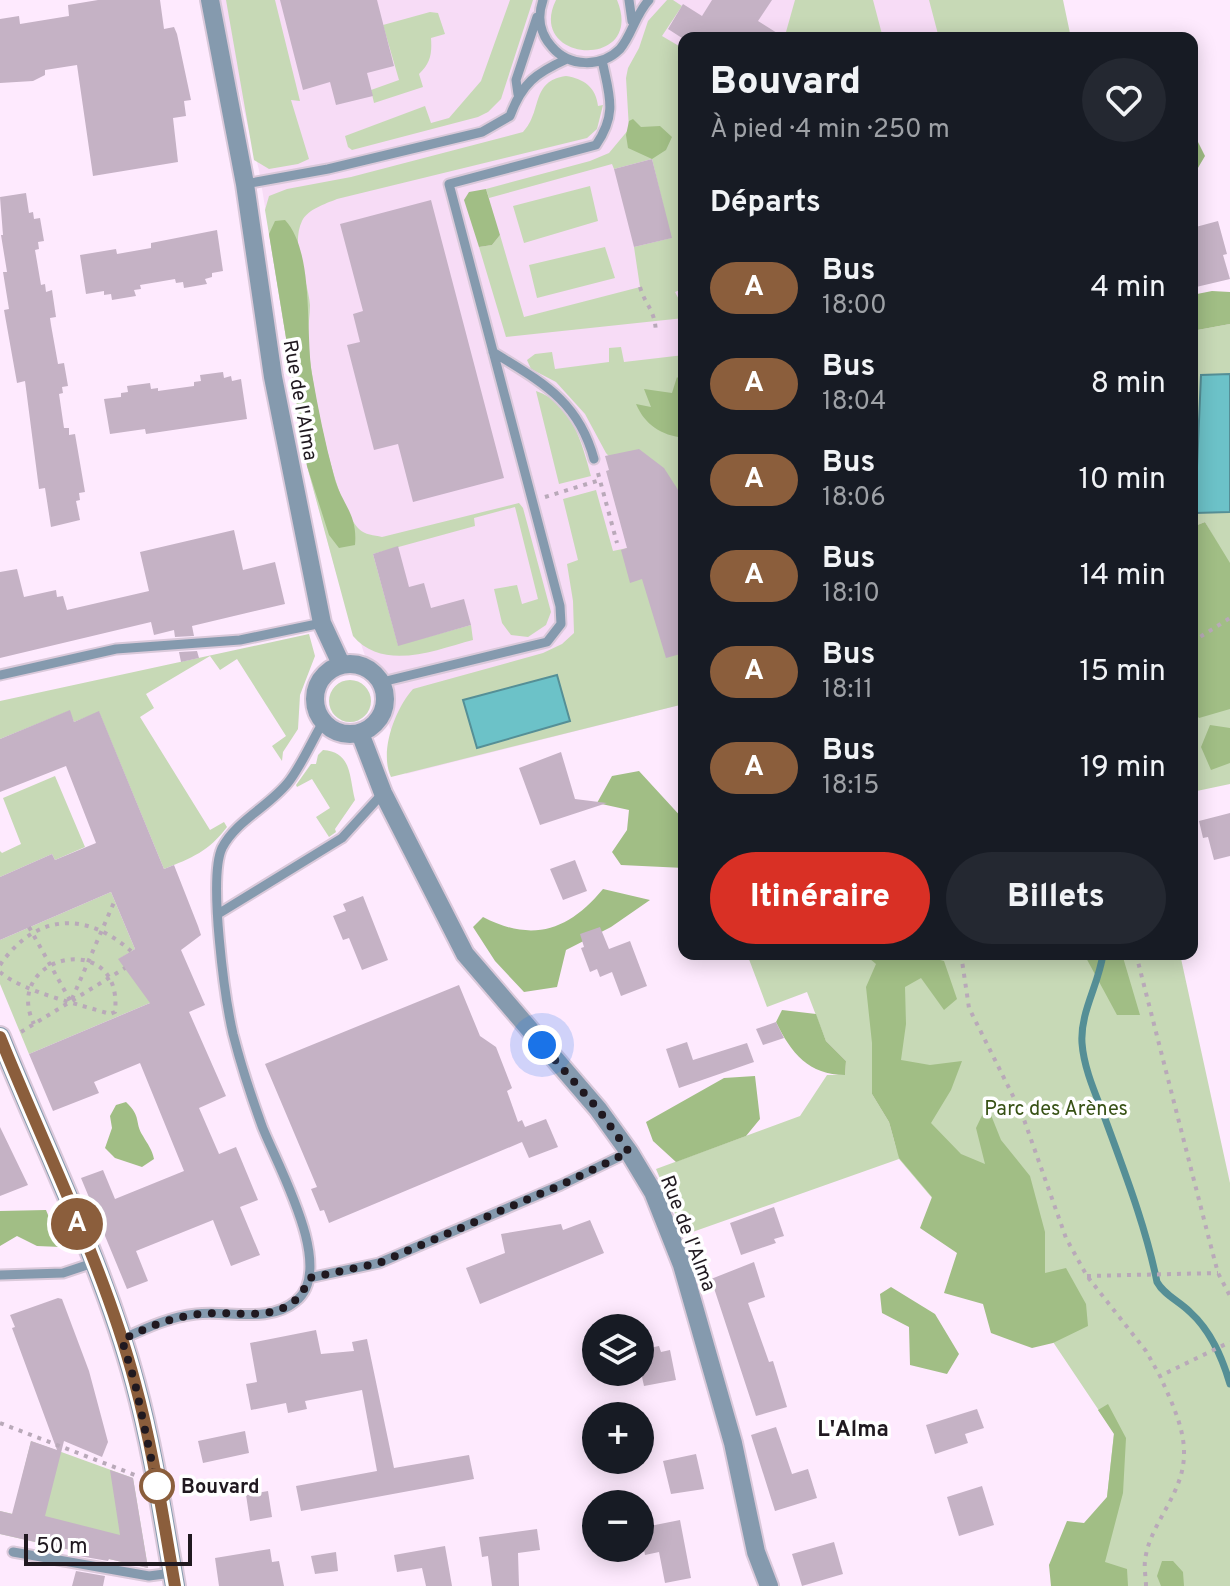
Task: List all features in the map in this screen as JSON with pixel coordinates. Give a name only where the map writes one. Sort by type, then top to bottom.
[{"type":"street","name":"Rue de l'Alma","points":[[210,0],[245,184],[273,377],[322,623],[341,664]]},
{"type":"street","points":[[341,664],[365,666],[382,682],[385,692],[383,713],[370,729],[360,733],[340,733],[323,722],[317,712],[316,688],[330,669],[341,664]]},
{"type":"street","name":"Rue de l'Alma","points":[[360,733],[383,793],[465,954],[598,1109],[653,1192],[682,1265],[733,1443],[756,1552],[769,1586]]},
{"type":"street","points":[[1,1039],[122,1340],[135,1383],[174,1579]]},
{"type":"lane","points":[[629,0],[632,25]]},
{"type":"lane","points":[[541,5],[540,25],[545,40],[567,59],[581,63],[602,60],[619,49],[649,0]]},
{"type":"lane","points":[[518,94],[516,80],[541,5]]},
{"type":"lane","points":[[245,184],[328,169],[482,132],[510,116],[518,94],[544,70],[567,59]]},
{"type":"lane","points":[[382,682],[547,642],[561,624],[560,606],[449,184],[596,145],[608,128],[611,103],[602,60]]},
{"type":"lane","points":[[493,352],[544,384],[570,408],[588,435],[594,459]]},
{"type":"lane","points":[[0,675],[116,649],[240,640],[322,623]]},
{"type":"lane","points":[[122,1340],[155,1323],[196,1314],[260,1314],[282,1309],[297,1301],[305,1291],[309,1278],[306,1238],[296,1203],[262,1127],[233,1032],[224,975],[216,868],[223,847],[291,779],[323,722]]},
{"type":"lane","points":[[218,914],[342,838],[383,793]]},
{"type":"lane","points":[[309,1278],[379,1263],[561,1185],[629,1152]]},
{"type":"lane","points":[[0,1275],[63,1273],[93,1263]]},
{"type":"lane","points":[[13,1552],[174,1579]]},
{"type":"path","points":[[640,287],[655,314],[656,333]]},
{"type":"path","points":[[594,459],[617,543]]},
{"type":"path","points":[[532,500],[600,480]]},
{"type":"path","points":[[1198,638],[1230,618]]},
{"type":"path","points":[[71,1002],[115,900]]},
{"type":"path","points":[[0,965],[22,941],[65,922],[102,930],[131,951]]},
{"type":"path","points":[[29,927],[71,1002]]},
{"type":"path","points":[[0,972],[11,982],[30,988],[71,1002],[110,1014],[115,1012],[117,1001],[109,978],[89,960],[71,958],[50,965],[30,988],[27,1002],[34,1024]]},
{"type":"path","points":[[962,960],[969,1008],[1022,1114],[1057,1218],[1087,1276],[1146,1351],[1160,1376],[1181,1431],[1184,1452],[1182,1474],[1150,1545],[1145,1561],[1146,1586]]},
{"type":"path","points":[[1138,960],[1218,1273],[1230,1296]]},
{"type":"path","points":[[1,1039],[34,1024],[125,968]]},
{"type":"path","points":[[1087,1276],[1218,1273]]},
{"type":"path","points":[[1160,1376],[1228,1343]]},
{"type":"path","points":[[0,1423],[156,1483]]},
{"type":"shaded area","points":[[216,0],[945,0],[953,32],[678,32],[678,706],[406,774],[336,572],[307,466],[259,170]]},
{"type":"green space","points":[[226,0],[275,0],[300,101],[291,100],[309,159],[269,169],[254,160]]},
{"type":"green space","points":[[510,0],[533,0],[501,99],[488,112],[352,150],[348,147],[345,136],[425,106],[431,123],[449,118],[481,81]]},
{"type":"green space","points":[[556,0],[617,0],[621,23],[615,39],[602,48],[586,50],[569,46],[557,37],[551,21]]},
{"type":"green space","points":[[667,0],[682,6],[662,36],[678,45],[678,291],[675,292],[678,319],[506,337],[479,247],[492,245],[500,235],[524,317],[640,287],[634,247],[671,238],[652,159],[614,169],[612,164],[489,198],[486,189],[609,153],[629,129],[626,78],[648,21]]},
{"type":"green space","points":[[795,0],[873,0],[881,32],[786,32]]},
{"type":"green space","points":[[929,0],[1063,0],[1070,32],[937,32]]},
{"type":"green space","points":[[430,12],[438,13],[445,34],[431,38],[430,58],[419,74],[423,87],[374,103],[371,90],[399,80],[383,25]]},
{"type":"green space","points":[[566,76],[588,85],[595,94],[598,106],[603,105],[597,129],[587,138],[337,199],[313,210],[302,221],[298,241],[310,305],[309,354],[324,437],[349,515],[361,531],[382,537],[519,503],[523,508],[551,612],[546,625],[528,637],[511,635],[502,623],[494,589],[517,585],[522,604],[538,599],[515,507],[474,518],[475,526],[373,554],[398,645],[471,625],[473,640],[427,653],[395,656],[379,653],[365,647],[353,636],[307,466],[265,210],[269,196],[523,132],[542,90],[555,79]]},
{"type":"green space","points":[[633,119],[641,127],[660,126],[672,137],[666,150],[652,159],[628,148],[626,135],[629,121]]},
{"type":"green space","points":[[1198,142],[1205,156],[1198,168]]},
{"type":"green space","points":[[590,186],[598,221],[524,243],[513,206]]},
{"type":"green space","points":[[486,189],[500,235],[492,245],[479,247],[464,200],[469,192]]},
{"type":"green space","points":[[285,220],[301,252],[314,387],[334,476],[352,516],[355,545],[339,548],[329,535],[307,466],[269,234],[275,221]]},
{"type":"green space","points":[[605,247],[615,278],[537,298],[529,265]]},
{"type":"green space","points":[[1230,292],[1230,324],[1198,330],[1198,294]]},
{"type":"green space","points":[[1230,324],[1229,564],[1205,522],[1198,525],[1198,330]]},
{"type":"green space","points":[[621,347],[624,362],[678,356],[678,705],[391,777],[387,756],[391,731],[400,708],[413,689],[543,653],[562,644],[574,633],[567,564],[578,560],[563,499],[596,490],[613,551],[627,548],[648,499],[606,453],[585,414],[556,382],[531,369],[527,360],[535,354],[552,352],[555,369],[609,362],[609,348]]},
{"type":"green space","points":[[677,377],[678,436],[655,428],[644,418],[636,404],[651,407],[644,389],[672,393]]},
{"type":"green space","points":[[536,391],[559,405],[567,414],[579,438],[591,476],[559,484]]},
{"type":"green space","points":[[1205,522],[1230,563],[1230,709],[1199,718],[1198,717],[1198,525]]},
{"type":"green space","points":[[1230,586],[1230,784],[1198,791],[1198,589]]},
{"type":"green space","points":[[309,634],[315,656],[300,695],[298,729],[283,752],[282,761],[272,746],[286,736],[237,659],[220,670],[210,656],[146,694],[154,708],[140,717],[210,830],[224,822],[227,827],[199,853],[164,869],[99,712],[74,722],[69,711],[0,739],[0,701]]},
{"type":"green space","points":[[350,680],[365,686],[371,701],[365,716],[350,722],[335,716],[329,701],[335,686]]},
{"type":"green space","points":[[1210,725],[1230,728],[1230,763],[1211,770],[1201,747]]},
{"type":"green space","points":[[323,750],[344,760],[355,800],[336,832],[329,837],[316,817],[330,808],[312,779],[296,785],[311,764],[316,764]]},
{"type":"green space","points":[[639,771],[678,813],[678,868],[621,865],[612,852],[627,830],[629,810],[597,803],[612,776]]},
{"type":"green space","points":[[55,776],[85,847],[55,860],[52,854],[0,877],[0,851],[2,853],[21,844],[3,798]]},
{"type":"green space","points":[[603,889],[650,900],[611,927],[566,950],[557,987],[524,992],[495,961],[473,927],[483,917],[518,929],[549,928],[577,914]]},
{"type":"green space","points":[[111,892],[135,949],[119,959],[157,1000],[29,1054],[0,984],[0,940]]},
{"type":"green space","name":"Parc des Arènes","points":[[749,960],[872,960],[876,963],[876,960],[1181,960],[1230,1183],[1230,1586],[1085,1586],[1107,1497],[1114,1433],[1049,1336],[899,1159],[684,1235],[656,1169],[800,1116],[827,1075],[845,1075],[846,1061],[826,1041],[807,992],[767,1007]],"holes":[[[872,1043],[897,1151],[889,1122],[872,1094]]]},
{"type":"green space","points":[[871,960],[944,961],[957,999],[944,1010],[921,978],[905,987],[906,1024],[901,1060],[930,1065],[962,1061],[951,1090],[931,1123],[961,1154],[985,1164],[976,1128],[987,1105],[1001,1140],[1030,1176],[1045,1232],[1045,1273],[1066,1268],[1086,1304],[1088,1326],[1053,1343],[1032,1348],[991,1333],[983,1304],[944,1293],[957,1253],[920,1228],[932,1197],[899,1158],[889,1122],[872,1094],[872,1043],[866,987],[876,964]]},
{"type":"green space","points":[[1087,960],[1124,960],[1140,1015],[1117,1015]]},
{"type":"green space","points":[[782,1010],[816,1014],[826,1041],[846,1061],[845,1075],[821,1071],[795,1052],[776,1022]]},
{"type":"green space","points":[[755,1076],[760,1119],[746,1136],[676,1162],[653,1141],[646,1122],[724,1078]]},
{"type":"green space","points":[[126,1102],[134,1112],[154,1159],[142,1167],[115,1158],[105,1148],[112,1128],[110,1116],[116,1105]]},
{"type":"green space","points":[[46,1210],[61,1247],[37,1246],[17,1236],[0,1246],[0,1211]]},
{"type":"green space","points":[[891,1287],[935,1314],[959,1354],[947,1374],[910,1365],[909,1327],[882,1313],[880,1294]]},
{"type":"green space","points":[[1108,1404],[1126,1438],[1123,1493],[1105,1562],[1127,1569],[1128,1586],[1051,1586],[1049,1565],[1067,1521],[1084,1523],[1107,1497],[1114,1434],[1098,1410]]},
{"type":"green space","points":[[31,1441],[133,1478],[148,1568],[0,1534],[0,1511],[13,1514]]},
{"type":"green space","points":[[1162,1561],[1173,1561],[1183,1572],[1184,1586],[1161,1586],[1157,1576]]},
{"type":"water","points":[[1230,374],[1230,512],[1198,513],[1201,375]]},
{"type":"water","points":[[557,675],[570,721],[477,748],[463,700]]},
{"type":"building","points":[[98,0],[160,0],[164,29],[174,27],[191,100],[184,101],[186,116],[173,118],[178,162],[93,176],[77,65],[45,70],[45,75],[33,81],[0,83],[0,19],[19,16],[20,24],[69,16],[68,5]]},
{"type":"building","points":[[280,0],[377,0],[394,66],[367,73],[373,96],[336,105],[330,82],[303,90]]},
{"type":"building","points":[[712,0],[772,0],[758,21],[775,32],[678,32],[678,35],[668,29],[683,4],[702,16]]},
{"type":"building","points":[[652,159],[672,238],[634,247],[614,169]]},
{"type":"building","points":[[26,193],[29,213],[33,212],[34,219],[40,218],[44,241],[38,242],[39,249],[35,250],[41,285],[45,284],[46,292],[52,290],[56,317],[50,318],[51,325],[58,364],[64,363],[68,386],[62,387],[63,393],[59,394],[64,428],[69,428],[69,435],[75,434],[85,492],[79,493],[80,500],[76,501],[80,520],[51,527],[45,488],[39,489],[25,381],[17,383],[4,310],[9,309],[3,272],[7,272],[1,235],[0,197]]},
{"type":"building","points":[[431,200],[504,478],[413,502],[398,444],[374,450],[347,345],[360,342],[353,314],[363,311],[340,224]]},
{"type":"building","points":[[1218,221],[1230,279],[1198,287],[1198,226]]},
{"type":"building","points":[[217,230],[223,271],[212,273],[212,277],[205,279],[207,284],[184,288],[183,282],[176,283],[175,279],[140,285],[141,289],[134,290],[136,296],[112,300],[111,294],[104,295],[104,291],[86,294],[80,255],[116,249],[117,254],[151,248],[151,243]]},
{"type":"building","points":[[223,372],[224,378],[231,376],[232,381],[241,379],[247,419],[146,434],[145,429],[110,434],[104,399],[121,397],[121,393],[128,392],[127,386],[150,383],[151,389],[158,388],[158,391],[194,386],[194,382],[201,381],[200,375]]},
{"type":"building","points":[[639,449],[664,468],[678,490],[678,655],[666,658],[642,579],[630,583],[621,550],[627,548],[606,471],[609,470],[605,456]]},
{"type":"building","points":[[234,530],[243,570],[275,562],[285,604],[192,626],[194,636],[175,637],[174,630],[154,635],[151,622],[0,658],[0,572],[17,569],[24,597],[56,590],[57,597],[63,596],[67,610],[149,591],[140,552]]},
{"type":"building","points":[[398,546],[409,587],[424,583],[431,608],[464,599],[471,625],[398,646],[373,554]]},
{"type":"building","points":[[197,651],[199,658],[181,662],[179,652]]},
{"type":"building","points":[[70,710],[74,722],[99,711],[164,869],[174,865],[198,926],[201,935],[181,950],[205,1005],[189,1012],[226,1096],[199,1108],[219,1154],[236,1147],[258,1200],[240,1207],[260,1255],[231,1266],[213,1220],[136,1251],[148,1281],[127,1289],[81,1178],[103,1170],[115,1199],[184,1171],[140,1063],[94,1082],[99,1093],[53,1111],[29,1054],[150,1003],[118,959],[135,949],[111,892],[0,940],[0,877],[52,854],[55,860],[96,843],[66,766],[0,792],[0,739]]},
{"type":"building","points":[[561,752],[575,799],[607,803],[540,825],[519,768]]},
{"type":"building","points":[[1230,813],[1230,856],[1214,860],[1208,837],[1203,838],[1199,821]]},
{"type":"building","points":[[575,860],[587,891],[563,900],[550,869]]},
{"type":"building","points":[[363,896],[388,960],[362,970],[349,938],[343,940],[333,916],[346,911],[343,904]]},
{"type":"building","points":[[600,927],[609,949],[630,941],[647,986],[621,996],[612,972],[600,977],[597,969],[590,972],[581,948],[584,947],[580,934]]},
{"type":"building","points":[[459,985],[480,1036],[496,1047],[512,1088],[507,1091],[518,1122],[522,1120],[525,1127],[546,1119],[558,1147],[529,1158],[522,1142],[329,1223],[311,1189],[317,1187],[265,1064]]},
{"type":"building","points":[[776,1022],[784,1038],[763,1045],[756,1029]]},
{"type":"building","points":[[687,1042],[693,1060],[747,1043],[754,1062],[679,1088],[666,1049]]},
{"type":"building","points":[[0,1127],[28,1185],[0,1196]]},
{"type":"building","points":[[774,1207],[784,1236],[774,1239],[776,1243],[741,1255],[730,1223]]},
{"type":"building","points":[[590,1220],[604,1253],[480,1304],[466,1268],[505,1253],[501,1234],[561,1224],[563,1230]]},
{"type":"building","points":[[754,1262],[765,1297],[748,1303],[769,1362],[773,1361],[787,1407],[756,1416],[711,1279]]},
{"type":"building","points":[[62,1299],[89,1371],[108,1442],[102,1457],[64,1441],[45,1516],[120,1535],[110,1470],[133,1478],[148,1568],[79,1556],[80,1552],[0,1534],[0,1511],[12,1514],[31,1441],[57,1450],[10,1315]]},
{"type":"building","points":[[316,1330],[321,1354],[354,1351],[352,1342],[367,1339],[394,1468],[469,1455],[474,1479],[301,1511],[296,1486],[377,1471],[362,1390],[305,1401],[307,1409],[288,1413],[286,1403],[251,1410],[246,1384],[257,1382],[250,1343]]},
{"type":"building","points":[[659,1346],[661,1352],[670,1350],[676,1380],[654,1384],[654,1347]]},
{"type":"building","points":[[977,1409],[984,1428],[965,1434],[968,1443],[935,1454],[926,1425]]},
{"type":"building","points":[[776,1427],[792,1474],[808,1469],[817,1498],[775,1511],[751,1435]]},
{"type":"building","points":[[245,1431],[249,1453],[203,1463],[198,1441]]},
{"type":"building","points":[[696,1454],[704,1489],[671,1494],[663,1461]]},
{"type":"building","points":[[982,1486],[994,1525],[959,1536],[947,1497]]},
{"type":"building","points":[[268,1491],[272,1517],[250,1521],[246,1495]]},
{"type":"building","points":[[680,1520],[691,1578],[665,1583],[659,1552],[654,1553],[654,1525]]},
{"type":"building","points":[[537,1529],[540,1550],[518,1553],[519,1586],[492,1586],[488,1556],[482,1557],[479,1537]]},
{"type":"building","points":[[834,1542],[843,1574],[802,1586],[792,1554]]},
{"type":"building","points":[[445,1546],[452,1586],[426,1586],[422,1568],[397,1572],[394,1555]]},
{"type":"building","points":[[270,1549],[272,1562],[279,1561],[284,1586],[219,1586],[215,1558]]},
{"type":"building","points":[[336,1552],[338,1571],[315,1574],[311,1556]]},
{"type":"building","points":[[76,1571],[105,1576],[103,1586],[72,1586]]},
{"type":"waterway","points":[[1102,960],[1082,1032],[1088,1074],[1135,1202],[1157,1282],[1204,1327],[1219,1354],[1230,1384]]},
{"type":"bus line","name":"A","points":[[0,1037],[82,1234],[122,1340],[154,1470],[175,1586]]},
{"type":"place","name":"Bouvard","points":[[157,1486]]},
{"type":"district","name":"L'Alma","points":[[853,1428]]},
{"type":"route","points":[[157,1486],[135,1383],[122,1340],[155,1323],[196,1314],[260,1314],[282,1309],[297,1301],[305,1291],[309,1278],[379,1263],[561,1185],[629,1152],[598,1109],[542,1045]]}]
